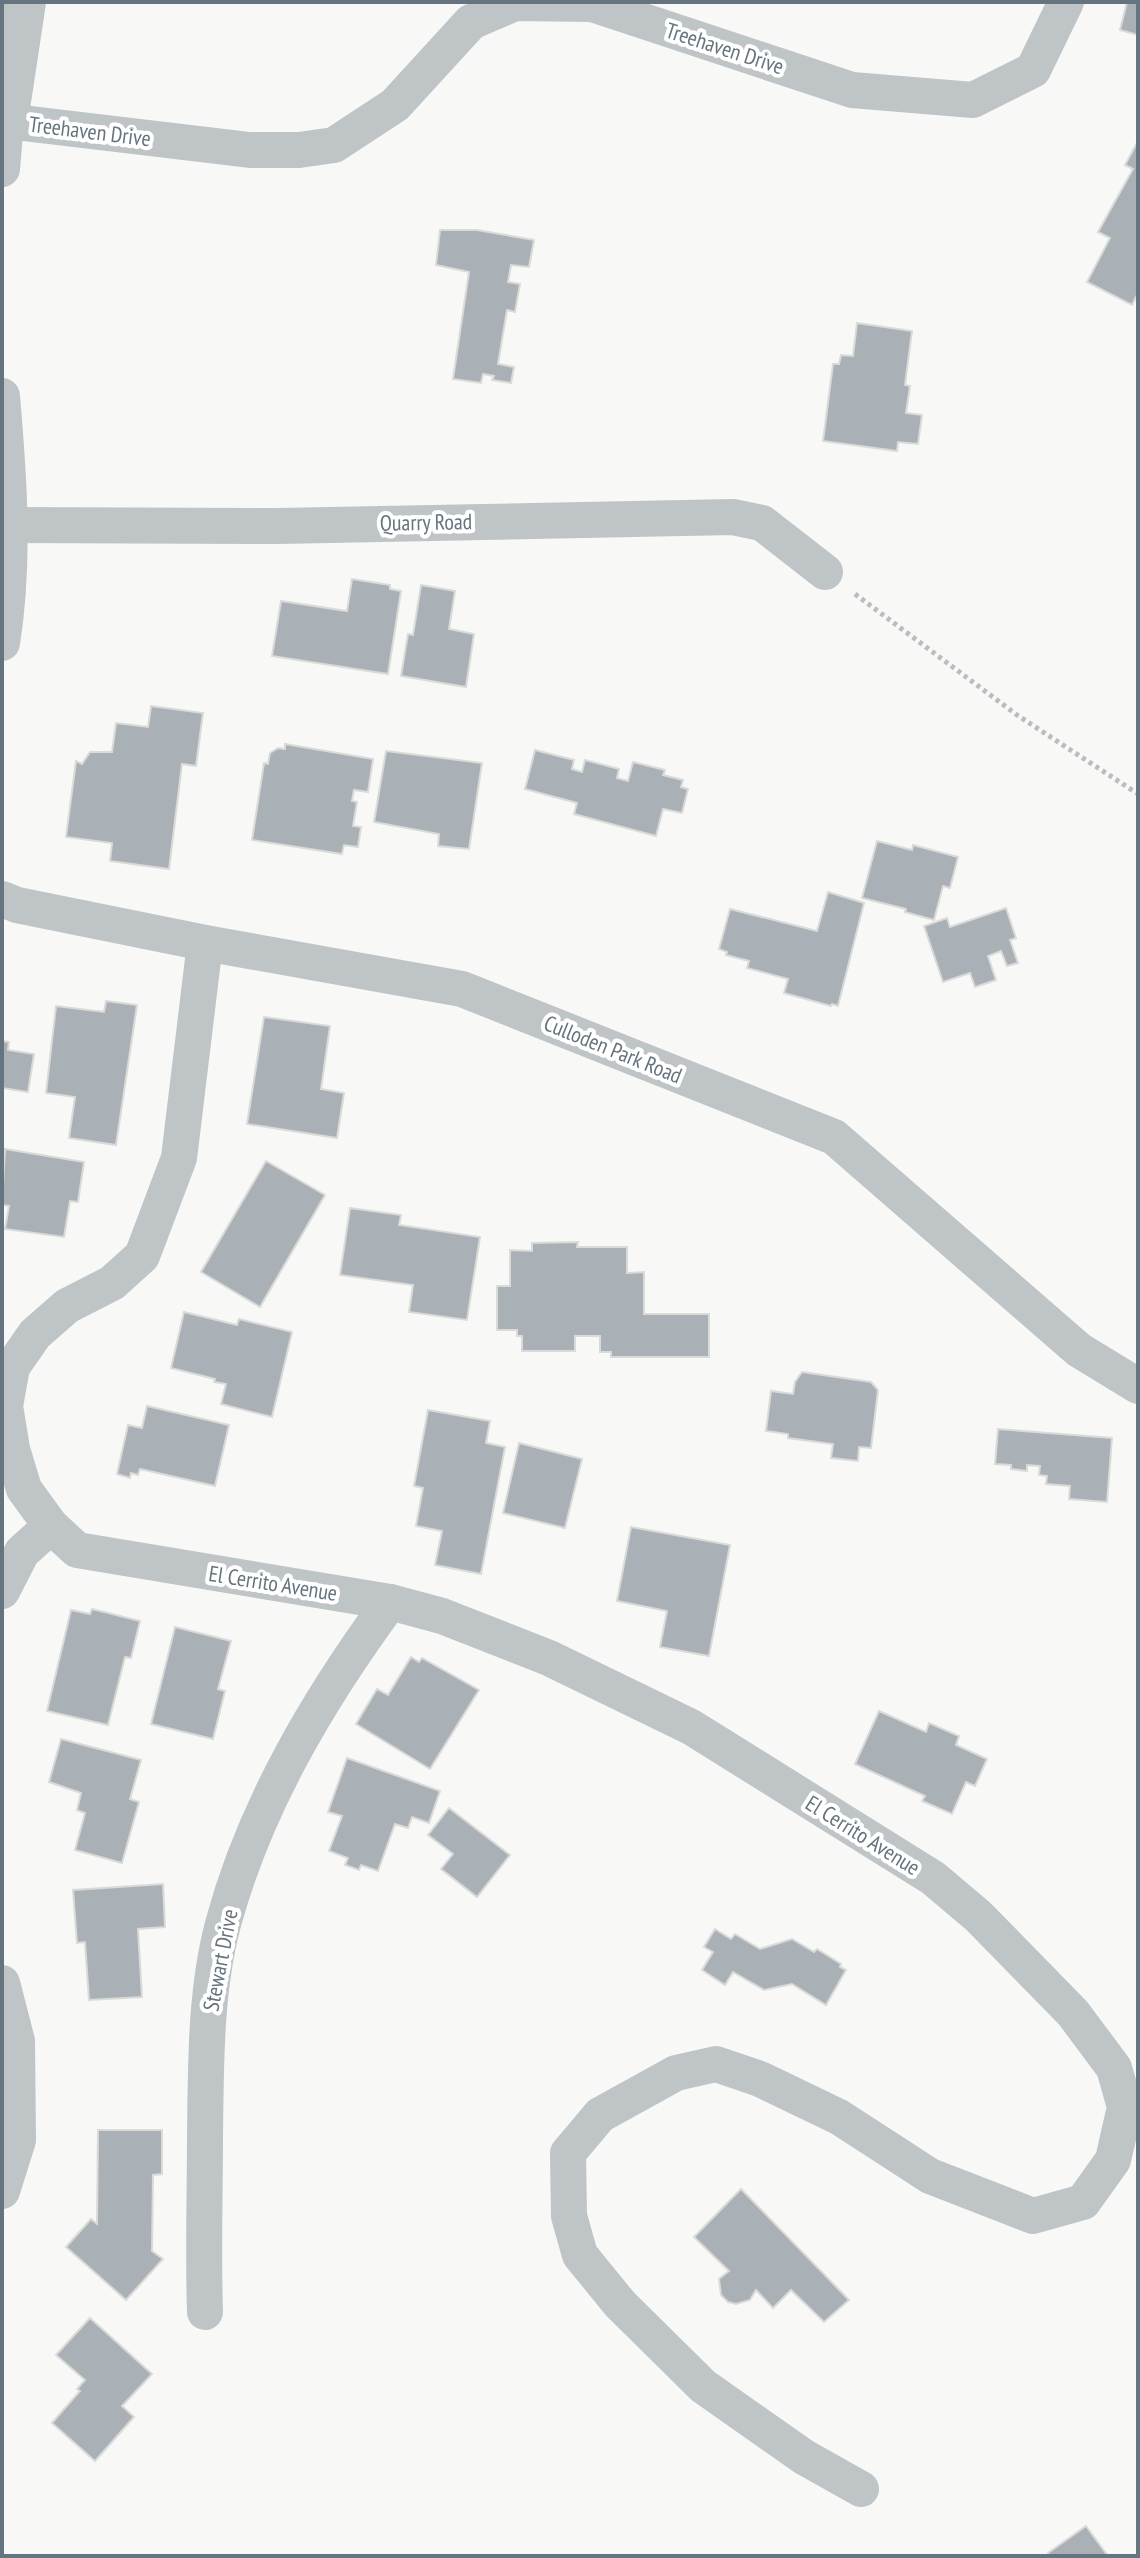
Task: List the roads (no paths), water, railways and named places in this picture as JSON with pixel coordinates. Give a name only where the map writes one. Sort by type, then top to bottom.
[{"type":"street","points":[[2,169],[4,121],[24,2]]},
{"type":"street","name":"Treehaven Drive","points":[[4,121],[250,150],[299,150],[334,145],[395,105],[471,22],[515,3],[592,4],[852,90],[973,100],[1033,70],[1066,2]]},
{"type":"street","points":[[2,396],[9,525],[9,602],[2,643]]},
{"type":"street","name":"Quarry Road","points":[[9,525],[278,526],[733,517],[762,523],[825,572]]},
{"type":"street","name":"Culloden Park Road","points":[[2,899],[17,905],[205,943],[462,989],[834,1137],[1079,1350],[1138,1386]]},
{"type":"street","name":"El Cerrito Avenue","points":[[205,943],[179,1158],[142,1256],[112,1283],[67,1306],[35,1334],[12,1367],[5,1406],[12,1449],[24,1489],[51,1526],[77,1550],[390,1602],[442,1616],[549,1658],[691,1727],[933,1878],[978,1916],[1073,2013],[1114,2068],[1125,2107],[1113,2160],[1083,2202],[1033,2216],[930,2176],[839,2117],[760,2079],[716,2064],[676,2073],[600,2115],[568,2153],[569,2216],[580,2255],[620,2304],[703,2386],[804,2457],[861,2489]]},
{"type":"street","points":[[2,1591],[22,1552],[51,1526]]},
{"type":"street","name":"Stewart Drive","points":[[205,2312],[205,2071],[210,2003],[223,1925],[263,1810],[323,1697],[390,1602]]},
{"type":"street","points":[[2,1983],[17,2041],[18,2140],[2,2191]]}]
